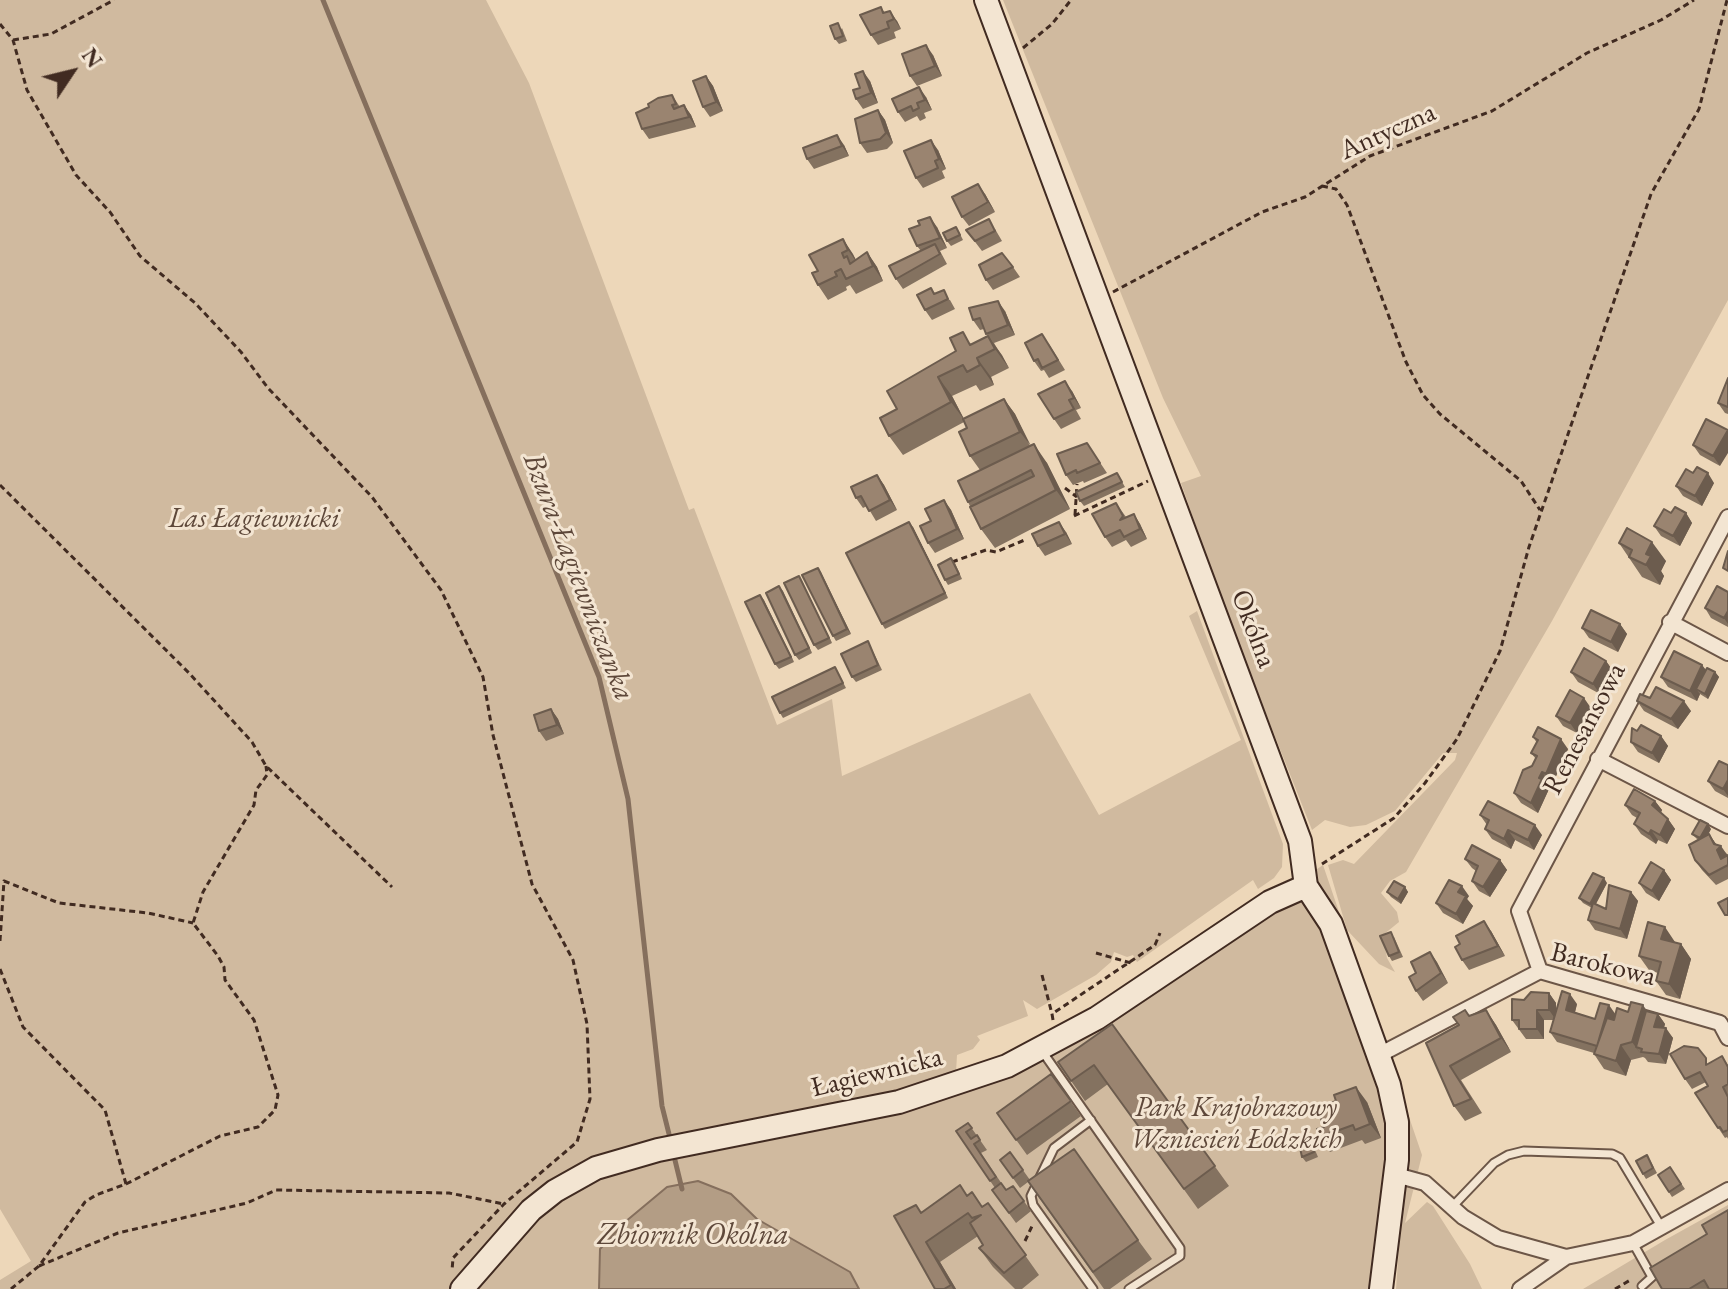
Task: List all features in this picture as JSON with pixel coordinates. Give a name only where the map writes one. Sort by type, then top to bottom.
[{"type":"street","name":"Okólna","points":[[986,0],[1300,841],[1306,886],[1331,924],[1395,1107],[1396,1175],[1381,1289]]},
{"type":"street","name":"Renesansowa","points":[[1540,971],[1519,911],[1728,517]]},
{"type":"street","points":[[1670,622],[1728,653]]},
{"type":"street","points":[[1598,759],[1728,826]]},
{"type":"street","name":"Łagiewnicka","points":[[459,1285],[555,1191],[596,1168],[658,1150],[912,1098],[981,1076],[1041,1049],[1097,1018],[1270,902],[1306,886]]},
{"type":"street","name":"Barokowa","points":[[1379,1055],[1540,971],[1720,1023],[1728,1038]]},
{"type":"street","points":[[1396,1175],[1425,1183],[1452,1207],[1498,1238],[1566,1257]]},
{"type":"street","points":[[1520,1289],[1566,1257],[1633,1243],[1728,1190]]},
{"type":"lane","points":[[1041,1049],[1181,1251],[1129,1289]]},
{"type":"lane","points":[[1091,1120],[1054,1148],[1031,1196],[1038,1213],[1093,1289]]},
{"type":"lane","points":[[1452,1207],[1494,1163],[1508,1155],[1524,1151],[1612,1154],[1620,1158],[1662,1228]]},
{"type":"lane","points":[[1633,1243],[1652,1277],[1642,1286]]},
{"type":"path","points":[[13,40],[51,34],[114,0]]},
{"type":"path","points":[[1007,57],[1029,45],[1071,0]]},
{"type":"path","name":"Antyczna","points":[[1098,301],[1194,246],[1322,186],[1370,156],[1492,111],[1587,53],[1661,20],[1694,0]]},
{"type":"path","points":[[1306,886],[1326,860],[1394,818],[1457,739],[1500,651],[1541,511],[1651,194],[1699,109],[1727,0]]},
{"type":"path","points":[[0,24],[13,40],[27,90],[76,175],[110,212],[140,256],[195,303],[241,352],[268,388],[372,497],[441,590],[483,677],[493,735],[532,884],[573,960],[587,1024],[590,1099],[577,1142],[504,1204],[453,1258],[452,1272],[459,1285]]},
{"type":"path","points":[[1322,186],[1336,189],[1347,205],[1406,362],[1423,395],[1440,414],[1521,481],[1541,511]]},
{"type":"path","points":[[1077,484],[1075,516],[1151,479]]},
{"type":"path","points":[[0,485],[189,673],[252,742],[266,766],[392,887]]},
{"type":"path","points":[[1065,488],[1077,497]]},
{"type":"path","points":[[948,564],[986,550],[996,552],[1027,539]]},
{"type":"path","points":[[193,923],[203,892],[254,805],[256,790],[267,775],[266,766]]},
{"type":"path","points":[[0,941],[4,881],[59,903],[148,913],[193,923],[218,956],[224,967],[225,980],[254,1020],[278,1095],[275,1110],[258,1127],[220,1136],[85,1202],[39,1266],[11,1289]]},
{"type":"path","points":[[1052,1014],[1155,945],[1160,933]]},
{"type":"path","points":[[1096,953],[1131,963]]},
{"type":"path","points":[[0,969],[23,1027],[105,1110],[126,1184]]},
{"type":"path","points":[[1042,975],[1055,1024]]},
{"type":"path","points":[[39,1266],[118,1233],[247,1203],[276,1190],[449,1193],[504,1204]]},
{"type":"path","points":[[1025,1241],[1038,1213]]},
{"type":"green space","points":[[0,0],[486,0],[529,83],[689,510],[694,508],[777,725],[832,699],[842,776],[1030,693],[1099,815],[1241,740],[1189,616],[1197,611],[1283,844],[1282,867],[1274,878],[1258,889],[1253,880],[1137,962],[1133,955],[1127,957],[1114,952],[1111,962],[1096,975],[1037,1009],[1023,1000],[1028,1016],[977,1036],[980,1040],[973,1049],[957,1055],[956,1072],[922,1085],[823,1107],[1025,1069],[1323,865],[1422,1155],[1405,1223],[1427,1202],[1433,1206],[1482,1289],[1396,1289],[1399,1247],[1388,1289],[0,1289],[0,1280],[31,1261],[0,1209]]},
{"type":"green space","points":[[1003,0],[1728,0],[1728,300],[1552,621],[1406,872],[1390,881],[1381,893],[1397,912],[1399,922],[1383,935],[1387,958],[1395,972],[1379,964],[1347,930],[1328,865],[1343,860],[1354,864],[1455,760],[1457,753],[1443,753],[1395,811],[1366,825],[1350,827],[1325,820],[1312,830],[1225,610],[1181,483],[1201,476],[1163,398]]},
{"type":"green space","points":[[1728,1205],[1728,1289],[1583,1289],[1665,1240]]},
{"type":"water","name":"Zbiornik Okólna","points":[[698,1181],[731,1194],[757,1219],[850,1272],[859,1289],[599,1289],[600,1249],[625,1222],[667,1187]]},
{"type":"building","points":[[881,7],[883,13],[890,11],[894,19],[887,22],[889,28],[871,35],[860,15]]},
{"type":"building","points":[[838,23],[843,36],[835,39],[830,26]]},
{"type":"building","points":[[926,45],[935,66],[910,76],[902,54]]},
{"type":"building","points":[[863,71],[871,93],[856,99],[853,90],[860,88],[855,74]]},
{"type":"building","points":[[706,76],[716,102],[703,107],[693,81]]},
{"type":"building","points":[[919,87],[925,100],[917,103],[919,108],[913,111],[911,106],[898,112],[892,99]]},
{"type":"building","points":[[672,95],[676,104],[672,105],[674,109],[684,105],[689,117],[642,129],[636,113],[658,98]]},
{"type":"building","points":[[878,110],[886,133],[880,139],[860,143],[855,119]]},
{"type":"building","points":[[837,135],[842,146],[807,159],[803,148]]},
{"type":"building","points":[[931,140],[939,159],[935,161],[938,168],[916,178],[904,151]]},
{"type":"building","points":[[978,184],[988,202],[962,217],[952,197]]},
{"type":"building","points":[[930,217],[940,238],[917,246],[909,229],[920,225],[918,221]]},
{"type":"building","points":[[989,219],[995,231],[975,241],[966,230]]},
{"type":"building","points":[[956,227],[960,235],[947,241],[943,233]]},
{"type":"building","points":[[843,239],[848,250],[842,253],[850,264],[867,252],[873,266],[846,279],[841,269],[835,272],[837,276],[818,285],[812,273],[818,271],[809,255]]},
{"type":"building","points":[[935,244],[940,254],[896,279],[889,266]]},
{"type":"building","points":[[1002,253],[1013,267],[986,280],[979,265]]},
{"type":"building","points":[[931,288],[934,294],[944,290],[948,299],[925,310],[917,295]]},
{"type":"building","points":[[998,301],[1008,325],[986,334],[980,318],[973,320],[969,308]]},
{"type":"building","points":[[963,332],[970,345],[988,336],[995,349],[977,358],[980,365],[967,372],[963,365],[938,377],[951,402],[889,436],[880,418],[897,409],[887,391],[956,351],[950,338]]},
{"type":"building","points":[[1042,334],[1058,360],[1042,368],[1038,359],[1034,361],[1025,343]]},
{"type":"building","points":[[1728,378],[1728,407],[1718,403]]},
{"type":"building","points":[[1065,381],[1074,398],[1069,400],[1074,409],[1054,419],[1038,394]]},
{"type":"building","points":[[1004,399],[1020,432],[970,456],[959,432],[967,428],[963,419]]},
{"type":"building","points":[[1706,419],[1728,430],[1713,456],[1693,445]]},
{"type":"building","points":[[1087,443],[1100,463],[1066,475],[1057,454]]},
{"type":"building","points":[[1034,444],[1056,490],[981,529],[970,507],[1034,476],[1031,470],[968,502],[958,481]]},
{"type":"building","points":[[1697,467],[1708,473],[1695,496],[1676,486],[1686,469],[1693,473]]},
{"type":"building","points":[[1117,473],[1122,482],[1080,501],[1076,492]]},
{"type":"building","points":[[877,475],[890,500],[869,511],[861,496],[856,498],[851,487]]},
{"type":"building","points":[[944,500],[957,529],[928,543],[920,526],[931,521],[925,509]]},
{"type":"building","points":[[1116,503],[1123,516],[1120,520],[1134,514],[1140,529],[1124,537],[1120,530],[1105,537],[1092,514]]},
{"type":"building","points":[[1675,507],[1686,513],[1673,536],[1654,526],[1664,509],[1671,513]]},
{"type":"building","points":[[909,522],[945,593],[882,624],[846,553]]},
{"type":"building","points":[[1059,522],[1065,534],[1038,546],[1032,534]]},
{"type":"building","points":[[1627,528],[1652,542],[1646,554],[1651,556],[1646,565],[1629,557],[1632,550],[1619,543]]},
{"type":"building","points":[[1728,551],[1728,571],[1723,568]]},
{"type":"building","points":[[951,558],[959,574],[945,580],[938,565]]},
{"type":"building","points":[[818,568],[847,629],[833,636],[802,575]]},
{"type":"building","points":[[799,576],[829,638],[814,645],[784,583]]},
{"type":"building","points":[[779,586],[809,648],[795,655],[766,593]]},
{"type":"building","points":[[1717,586],[1728,592],[1728,611],[1724,618],[1705,608]]},
{"type":"building","points":[[760,595],[791,657],[775,664],[745,602]]},
{"type":"building","points":[[1591,610],[1620,624],[1611,642],[1582,628]]},
{"type":"building","points":[[868,641],[878,665],[852,677],[841,654]]},
{"type":"building","points":[[1584,648],[1606,661],[1593,684],[1571,672]]},
{"type":"building","points":[[1674,651],[1702,665],[1690,691],[1661,677]]},
{"type":"building","points":[[835,667],[843,683],[780,713],[772,697]]},
{"type":"building","points":[[1707,668],[1715,672],[1705,694],[1696,689]]},
{"type":"building","points":[[1656,687],[1684,701],[1671,719],[1637,701],[1640,694],[1650,698]]},
{"type":"building","points":[[1570,690],[1584,698],[1570,723],[1556,716]]},
{"type":"building","points":[[551,709],[557,725],[539,731],[534,715]]},
{"type":"building","points":[[1641,725],[1661,736],[1652,753],[1631,742],[1632,728],[1637,731]]},
{"type":"building","points":[[1538,727],[1561,739],[1546,774],[1542,772],[1539,778],[1542,779],[1531,803],[1514,793],[1523,770],[1532,766],[1537,756],[1531,753],[1538,740],[1533,737]]},
{"type":"building","points":[[1719,761],[1728,765],[1728,780],[1723,789],[1708,781]]},
{"type":"building","points":[[1634,789],[1655,801],[1652,805],[1668,819],[1660,835],[1651,830],[1649,834],[1634,824],[1640,813],[1625,805]]},
{"type":"building","points":[[1488,801],[1535,825],[1528,840],[1508,830],[1504,839],[1485,829],[1489,820],[1480,815]]},
{"type":"building","points":[[1700,820],[1708,824],[1700,838],[1692,834]]},
{"type":"building","points":[[1709,834],[1714,844],[1721,846],[1717,850],[1721,859],[1728,855],[1728,865],[1709,875],[1695,860],[1689,845]]},
{"type":"building","points":[[1472,845],[1500,860],[1483,887],[1472,881],[1478,866],[1465,859]]},
{"type":"building","points":[[1651,862],[1664,870],[1652,891],[1639,883]]},
{"type":"building","points":[[1593,873],[1604,878],[1590,904],[1579,898]]},
{"type":"building","points":[[1449,880],[1462,886],[1458,892],[1466,896],[1456,914],[1436,903]]},
{"type":"building","points":[[1394,881],[1405,887],[1398,899],[1387,892]]},
{"type":"building","points":[[1609,885],[1631,892],[1620,929],[1588,920],[1593,903],[1606,909]]},
{"type":"building","points":[[1728,898],[1728,915],[1725,915],[1718,903]]},
{"type":"building","points":[[1484,921],[1498,946],[1462,960],[1455,947],[1460,944],[1456,936]]},
{"type":"building","points":[[1648,922],[1665,927],[1661,939],[1681,944],[1669,984],[1656,981],[1661,962],[1639,956]]},
{"type":"building","points":[[1391,932],[1399,952],[1389,956],[1380,936]]},
{"type":"building","points":[[1430,952],[1441,973],[1416,991],[1409,977],[1416,973],[1411,962]]},
{"type":"building","points":[[1562,991],[1570,994],[1566,1010],[1595,1019],[1600,1003],[1609,1005],[1597,1046],[1550,1032]]},
{"type":"building","points":[[1531,992],[1549,993],[1549,1010],[1537,1010],[1537,1029],[1519,1029],[1519,1020],[1512,1020],[1512,999],[1524,1000]]},
{"type":"building","points":[[1631,1002],[1643,1005],[1632,1042],[1621,1045],[1616,1061],[1594,1054],[1607,1018],[1614,1020],[1617,1008],[1628,1012]]},
{"type":"building","points":[[1465,1010],[1469,1016],[1486,1010],[1501,1038],[1450,1066],[1471,1099],[1454,1106],[1426,1043],[1459,1025],[1453,1017]]},
{"type":"building","points":[[1646,1011],[1658,1014],[1654,1027],[1666,1028],[1659,1054],[1641,1052],[1642,1049],[1636,1047]]},
{"type":"building","points":[[1112,1024],[1215,1166],[1184,1189],[1094,1065],[1071,1081],[1058,1062]]},
{"type":"building","points":[[1684,1046],[1698,1048],[1706,1058],[1706,1065],[1722,1056],[1728,1067],[1728,1084],[1723,1087],[1728,1097],[1728,1130],[1723,1132],[1718,1128],[1695,1093],[1708,1086],[1700,1072],[1685,1079],[1670,1054]]},
{"type":"building","points":[[1051,1074],[1071,1101],[1016,1140],[997,1113]]},
{"type":"building","points":[[1356,1087],[1370,1124],[1355,1130],[1353,1125],[1320,1137],[1317,1129],[1324,1127],[1317,1108],[1336,1101],[1334,1095]]},
{"type":"building","points":[[968,1123],[972,1128],[966,1132],[971,1139],[977,1135],[980,1140],[974,1144],[996,1177],[990,1181],[956,1131]]},
{"type":"building","points":[[1311,1145],[1314,1152],[1302,1157],[1300,1148]]},
{"type":"building","points":[[1074,1149],[1138,1240],[1093,1272],[1028,1181]]},
{"type":"building","points":[[1010,1152],[1023,1170],[1013,1178],[1000,1160]]},
{"type":"building","points":[[1647,1155],[1653,1168],[1643,1174],[1636,1161]]},
{"type":"building","points":[[1670,1167],[1681,1184],[1669,1192],[1658,1175]]},
{"type":"building","points":[[1001,1183],[1006,1190],[1013,1186],[1024,1201],[1009,1213],[992,1190]]},
{"type":"building","points":[[960,1185],[967,1196],[972,1192],[982,1207],[988,1203],[1026,1255],[1004,1273],[979,1248],[983,1245],[970,1223],[981,1215],[972,1218],[968,1213],[926,1242],[951,1285],[935,1289],[894,1216],[916,1205],[921,1213]]},
{"type":"building","points":[[1728,1210],[1728,1289],[1709,1289],[1704,1280],[1689,1289],[1662,1289],[1650,1268],[1707,1234],[1702,1225]]},
{"type":"waterway","name":"Bzura-Łagiewniczanka","points":[[323,0],[599,677],[628,799],[662,1106],[671,1142]]},
{"type":"waterway","name":"Bzura-Łagiewniczanka","points":[[673,1152],[682,1189]]},
{"type":"park label","name":"Las Łagiewnicki","points":[[254,519]]},
{"type":"park label","name":"Park Krajobrazowy Wzniesień Łódzkich","points":[[1236,1124]]}]
